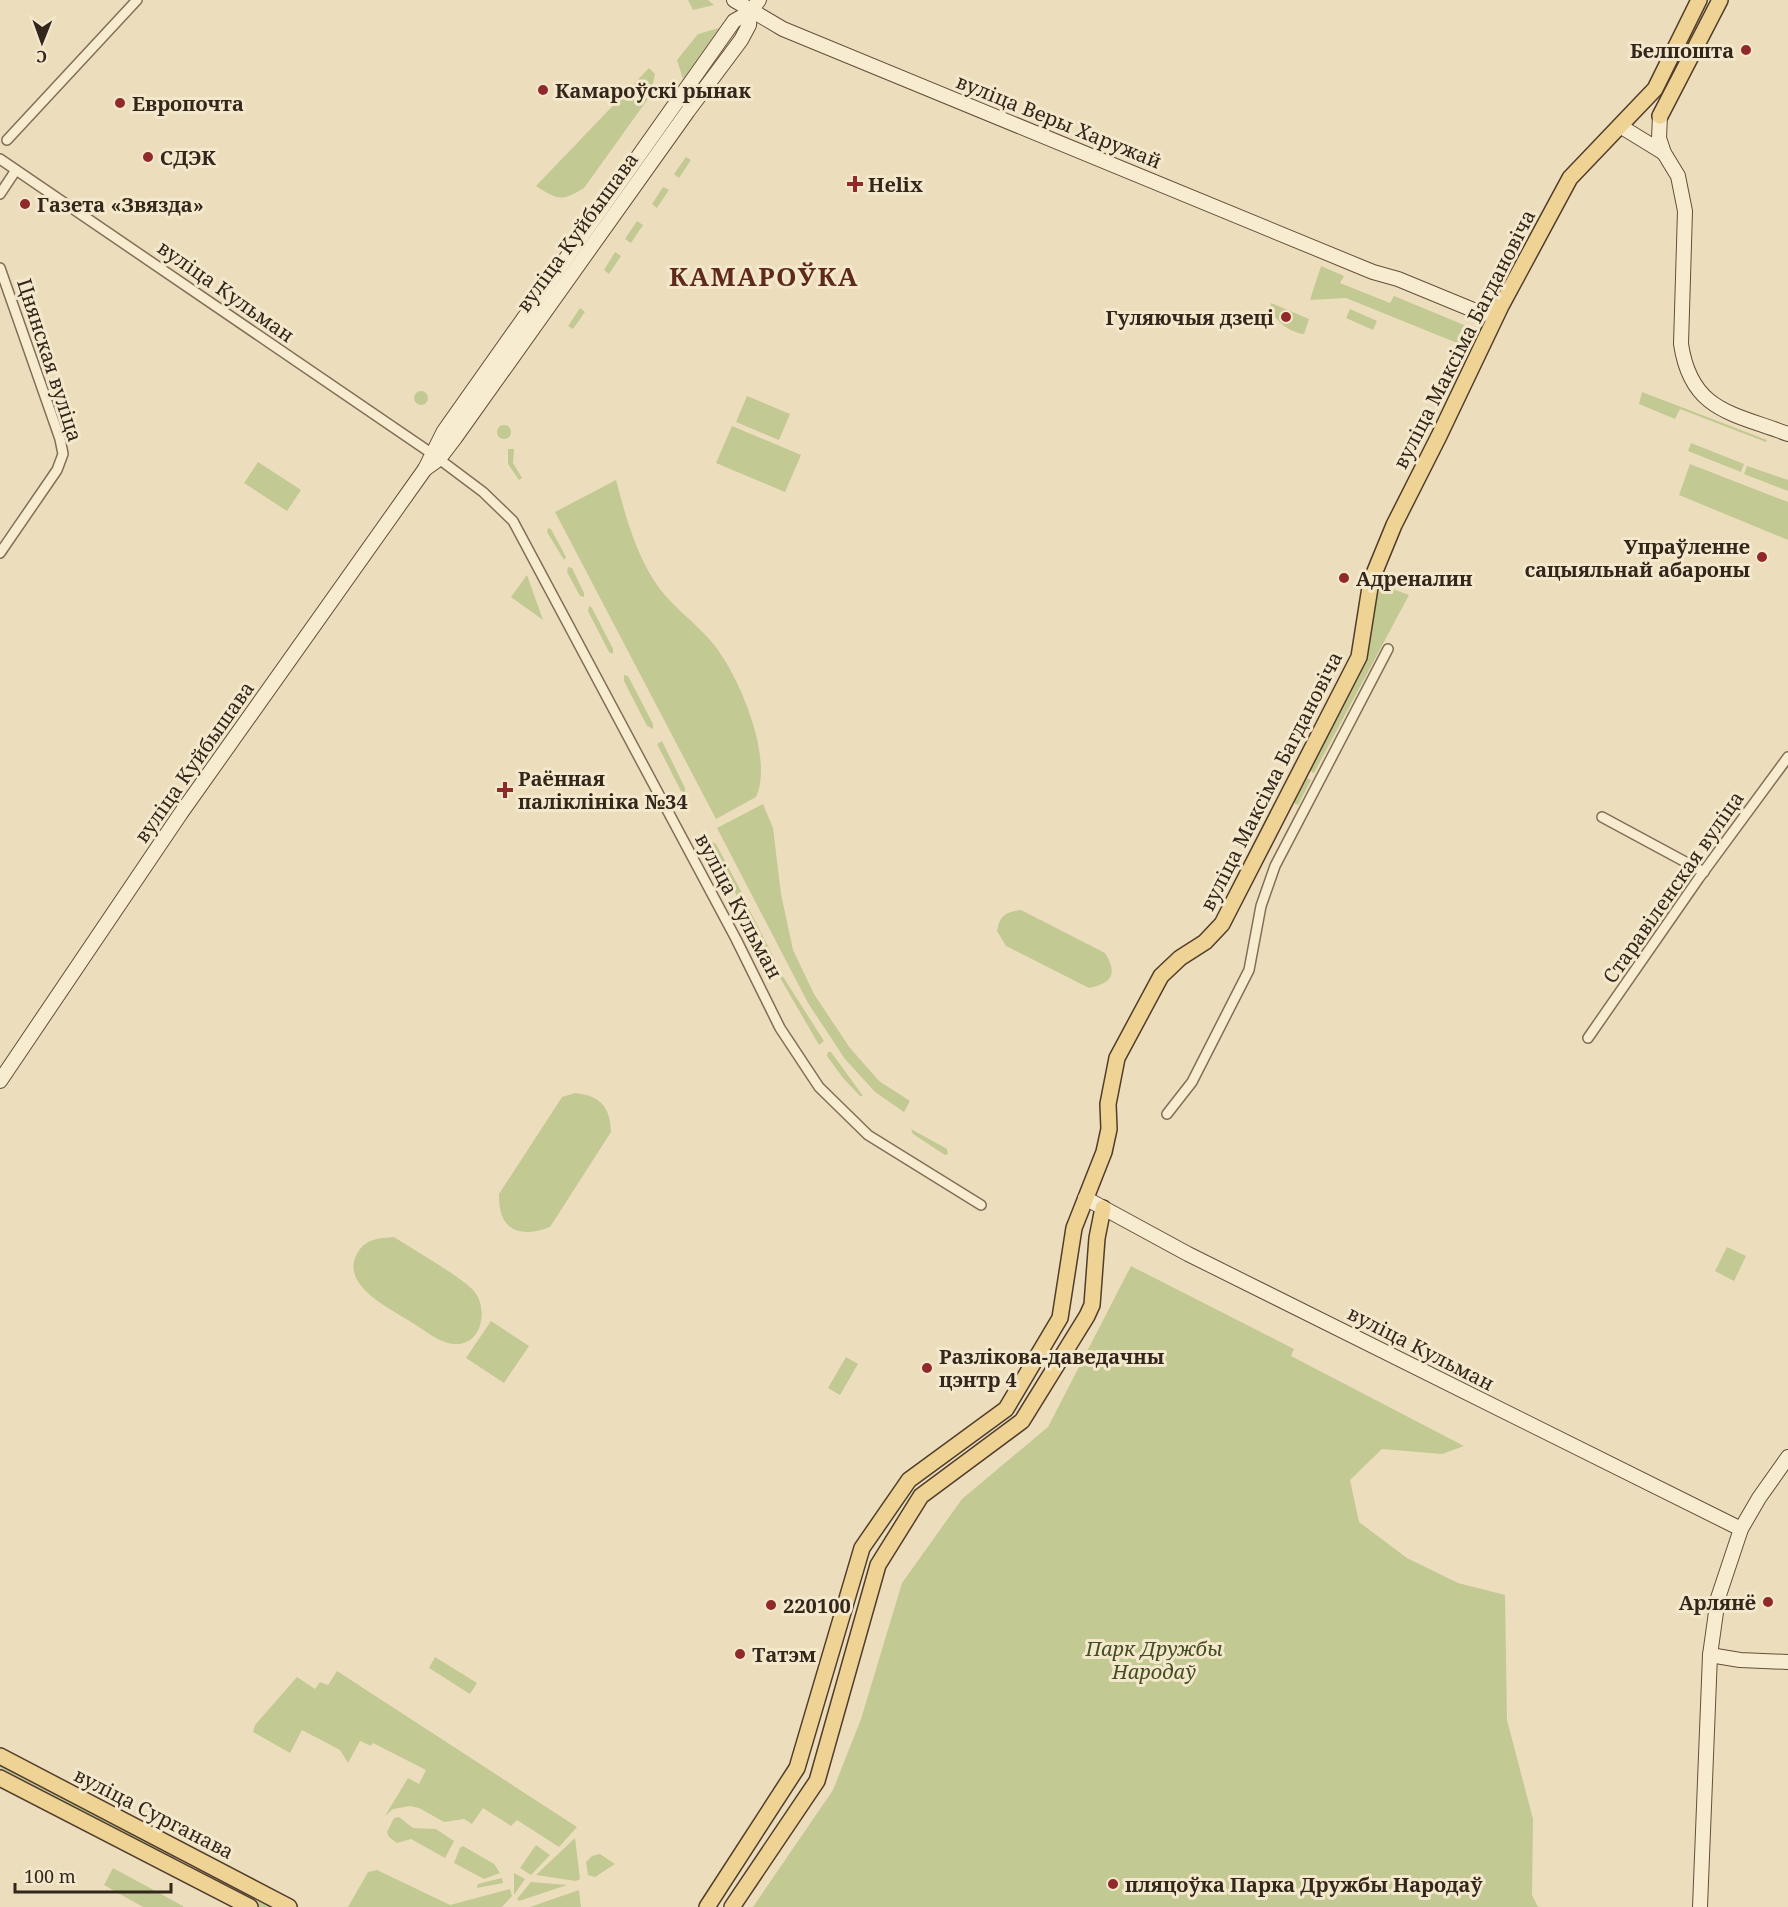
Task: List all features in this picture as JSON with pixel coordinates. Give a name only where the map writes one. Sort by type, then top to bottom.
[{"type":"main road","name":"вуліца Веры Харужай","points":[[734,0],[750,12],[783,29],[1373,272],[1398,279],[1483,314],[1501,306]]},
{"type":"main road","name":"вуліца Куйбышава","points":[[0,1081],[181,813],[435,456],[444,431],[734,21],[750,12],[759,0]]},
{"type":"main road","name":"вуліца Максіма Багдановіча","points":[[707,1907],[796,1768],[829,1667],[862,1548],[909,1480],[1006,1409],[1060,1318],[1074,1227],[1101,1165],[1104,1152],[1109,1129],[1108,1104],[1117,1058],[1161,976],[1180,958],[1205,942],[1222,924],[1320,735],[1359,657],[1371,581],[1394,525],[1440,436],[1501,306],[1570,178],[1655,89],[1700,0]]},
{"type":"main road","points":[[1719,0],[1660,116],[1659,138],[1664,153],[1678,176],[1685,211],[1681,344],[1684,364],[1691,382],[1709,403],[1788,434]]},
{"type":"main road","points":[[1620,126],[1664,153]]},
{"type":"main road","name":"вуліца Веры Харужай","points":[[1373,272],[1396,285],[1472,317],[1480,322],[1487,334]]},
{"type":"main road","name":"вуліца Кульман","points":[[1085,1198],[1188,1254],[1741,1529]]},
{"type":"main road","points":[[732,1907],[817,1781],[879,1564],[921,1496],[1022,1420],[1087,1316],[1092,1305],[1097,1238],[1103,1208]]},
{"type":"main road","points":[[1700,1907],[1710,1655],[1718,1598],[1741,1529],[1759,1498],[1788,1457]]},
{"type":"main road","points":[[1710,1655],[1740,1660],[1788,1662]]},
{"type":"main road","name":"вуліца Сурганава","points":[[0,1756],[289,1907]]},
{"type":"main road","name":"вуліца Сурганава","points":[[0,1778],[250,1907]]},
{"type":"street","points":[[7,140],[137,0]]},
{"type":"street","name":"вуліца Кульман","points":[[0,159],[435,456],[483,492],[513,521],[736,939],[780,1028],[819,1087],[868,1135],[981,1205]]},
{"type":"street","points":[[0,194],[16,170]]},
{"type":"street","name":"Цнянская вуліца","points":[[0,268],[60,439],[63,454],[57,470],[0,553]]},
{"type":"street","points":[[1167,1114],[1192,1082],[1249,970],[1261,906],[1268,883],[1388,649]]},
{"type":"street","name":"Старавіленская вуліца","points":[[1588,1038],[1788,757]]},
{"type":"street","points":[[1602,817],[1704,872]]},
{"type":"green space","points":[[688,0],[708,0],[714,5],[693,10]]},
{"type":"green space","points":[[719,28],[683,79],[677,60],[698,34]]},
{"type":"green space","points":[[649,68],[655,74],[650,96],[584,188],[570,196],[560,198],[536,186]]},
{"type":"green space","points":[[686,157],[691,160],[679,178],[674,174]]},
{"type":"green space","points":[[663,187],[669,190],[657,208],[652,204]]},
{"type":"green space","points":[[637,221],[643,225],[631,243],[625,239]]},
{"type":"green space","points":[[615,252],[621,256],[609,274],[604,270]]},
{"type":"green space","points":[[1321,266],[1344,276],[1340,283],[1390,303],[1394,296],[1469,327],[1462,345],[1346,298],[1310,300]]},
{"type":"green space","points":[[1271,303],[1309,319],[1304,334],[1289,329],[1280,322],[1270,309]]},
{"type":"green space","points":[[580,308],[585,312],[573,329],[568,326]]},
{"type":"green space","points":[[1350,309],[1377,321],[1373,330],[1346,318]]},
{"type":"green space","points":[[421,391],[426,393],[428,398],[426,403],[421,405],[416,403],[414,398],[416,393]]},
{"type":"green space","points":[[1642,392],[1767,440],[1766,442],[1680,409],[1675,419],[1639,404]]},
{"type":"green space","points":[[747,396],[790,414],[779,440],[736,422]]},
{"type":"green space","points":[[504,425],[509,427],[511,432],[509,437],[504,439],[499,437],[497,432],[499,427]]},
{"type":"green space","points":[[732,426],[801,455],[785,492],[716,463]]},
{"type":"green space","points":[[1691,443],[1744,464],[1741,472],[1688,451]]},
{"type":"green space","points":[[508,449],[514,449],[513,463],[522,478],[519,480],[508,464]]},
{"type":"green space","points":[[258,462],[301,490],[287,511],[244,483]]},
{"type":"green space","points":[[1690,464],[1788,502],[1788,540],[1679,495]]},
{"type":"green space","points":[[1747,466],[1788,480],[1788,491],[1744,474]]},
{"type":"green space","points":[[616,480],[631,531],[646,567],[660,589],[700,629],[725,660],[752,719],[761,762],[756,797],[716,819],[555,512]]},
{"type":"green space","points":[[548,528],[551,529],[566,557],[564,560],[547,532]]},
{"type":"green space","points":[[568,567],[572,568],[584,597],[580,596],[567,572]]},
{"type":"green space","points":[[527,575],[543,620],[511,597]]},
{"type":"green space","points":[[1376,583],[1409,595],[1314,773],[1310,771],[1367,660]]},
{"type":"green space","points":[[589,606],[613,649],[613,654],[609,652],[588,611]]},
{"type":"green space","points":[[624,675],[628,676],[653,724],[653,729],[647,726],[624,681]]},
{"type":"green space","points":[[662,741],[685,792],[681,791],[657,744]]},
{"type":"green space","points":[[1307,778],[1311,780],[1298,805],[1294,803]]},
{"type":"green space","points":[[763,804],[773,828],[781,894],[793,950],[814,994],[850,1048],[879,1081],[910,1101],[904,1112],[875,1092],[845,1059],[808,1003],[717,828]]},
{"type":"green space","points":[[712,842],[716,844],[742,893],[741,897],[737,896]]},
{"type":"green space","points":[[746,907],[775,960],[774,963],[745,911]]},
{"type":"green space","points":[[1021,910],[1105,953],[1112,972],[1108,980],[1089,988],[1006,946],[997,931],[1000,921],[1007,913]]},
{"type":"green space","points":[[780,972],[824,1041],[819,1045],[779,976]]},
{"type":"green space","points":[[828,1052],[831,1052],[863,1096],[860,1096],[843,1078],[827,1056]]},
{"type":"green space","points":[[575,1093],[591,1097],[602,1104],[609,1116],[611,1132],[550,1227],[529,1232],[512,1228],[502,1216],[499,1194],[562,1097]]},
{"type":"green space","points":[[911,1129],[947,1149],[948,1154],[945,1155],[913,1134]]},
{"type":"green space","points":[[394,1237],[448,1271],[474,1291],[479,1299],[482,1316],[480,1325],[471,1340],[453,1344],[438,1339],[382,1304],[361,1286],[355,1276],[354,1264],[358,1252],[369,1242]]},
{"type":"green space","points":[[1727,1247],[1746,1256],[1734,1281],[1715,1271]]},
{"type":"green space","name":"Парк Дружбы Народаў","points":[[1131,1266],[1294,1349],[1291,1356],[1464,1446],[1442,1454],[1382,1449],[1350,1480],[1359,1522],[1407,1558],[1458,1583],[1505,1595],[1507,1720],[1533,1819],[1532,1895],[1538,1907],[753,1907],[833,1790],[861,1719],[902,1583],[962,1499],[1048,1427]]},
{"type":"green space","points":[[491,1321],[529,1346],[504,1383],[466,1358]]},
{"type":"green space","points":[[846,1357],[858,1364],[840,1395],[828,1388]]},
{"type":"green space","points":[[435,1657],[477,1683],[470,1694],[429,1668]]},
{"type":"green space","points":[[337,1671],[577,1827],[559,1847],[517,1820],[511,1826],[483,1808],[472,1824],[464,1819],[444,1822],[419,1808],[410,1806],[393,1809],[385,1816],[408,1778],[419,1784],[426,1770],[373,1743],[371,1746],[360,1741],[348,1763],[340,1750],[302,1730],[290,1753],[253,1732],[255,1725],[297,1677],[315,1689],[320,1682],[328,1685]]},
{"type":"green space","points":[[0,1763],[176,1856],[173,1861],[0,1770]]},
{"type":"green space","points":[[399,1817],[413,1828],[436,1829],[454,1841],[445,1858],[411,1839],[397,1843],[389,1837],[387,1832],[394,1818]]},
{"type":"green space","points":[[575,1838],[580,1879],[576,1881],[536,1875]]},
{"type":"green space","points":[[536,1845],[550,1855],[531,1875],[520,1868]]},
{"type":"green space","points":[[463,1846],[494,1864],[500,1873],[484,1879],[454,1863]]},
{"type":"green space","points":[[600,1854],[615,1864],[595,1877],[588,1875],[586,1862],[592,1856]]},
{"type":"green space","points":[[113,1868],[183,1907],[143,1907],[104,1885]]},
{"type":"green space","points":[[197,1868],[272,1907],[260,1907],[194,1873]]},
{"type":"green space","points":[[377,1870],[450,1905],[510,1889],[512,1896],[502,1907],[348,1907],[368,1872]]},
{"type":"green space","points":[[514,1873],[525,1879],[514,1895]]},
{"type":"green space","points":[[502,1878],[503,1883],[477,1888],[478,1884]]},
{"type":"green space","points":[[531,1882],[567,1885],[519,1901],[517,1899]]},
{"type":"green space","points":[[579,1890],[581,1907],[530,1907]]},
{"type":"place","name":"Белпошта","points":[[1746,50]]},
{"type":"place","name":"Камароўскі рынак","points":[[543,90]]},
{"type":"place","name":"Европочта","points":[[120,103]]},
{"type":"place","name":"СДЭК","points":[[148,157]]},
{"type":"place","name":"Helix","points":[[855,184]]},
{"type":"place","name":"Газета «Звязда»","points":[[25,204]]},
{"type":"place","name":"Гуляючыя дзеці","points":[[1286,317]]},
{"type":"place","name":"Упраўленне сацыяльнай абароны","points":[[1762,557]]},
{"type":"place","name":"Адреналин","points":[[1344,578]]},
{"type":"place","name":"Раённая паліклініка №34","points":[[505,790]]},
{"type":"place","name":"Разлікова-даведачны цэнтр 4","points":[[927,1368]]},
{"type":"place","name":"Арлянё","points":[[1768,1602]]},
{"type":"place","name":"220100","points":[[771,1605]]},
{"type":"place","name":"Татэм","points":[[740,1654]]},
{"type":"place","name":"пляцоўка Парка Дружбы Народаў","points":[[1113,1884]]},
{"type":"district","name":"КАМАРОЎКА","points":[[764,276]]}]
